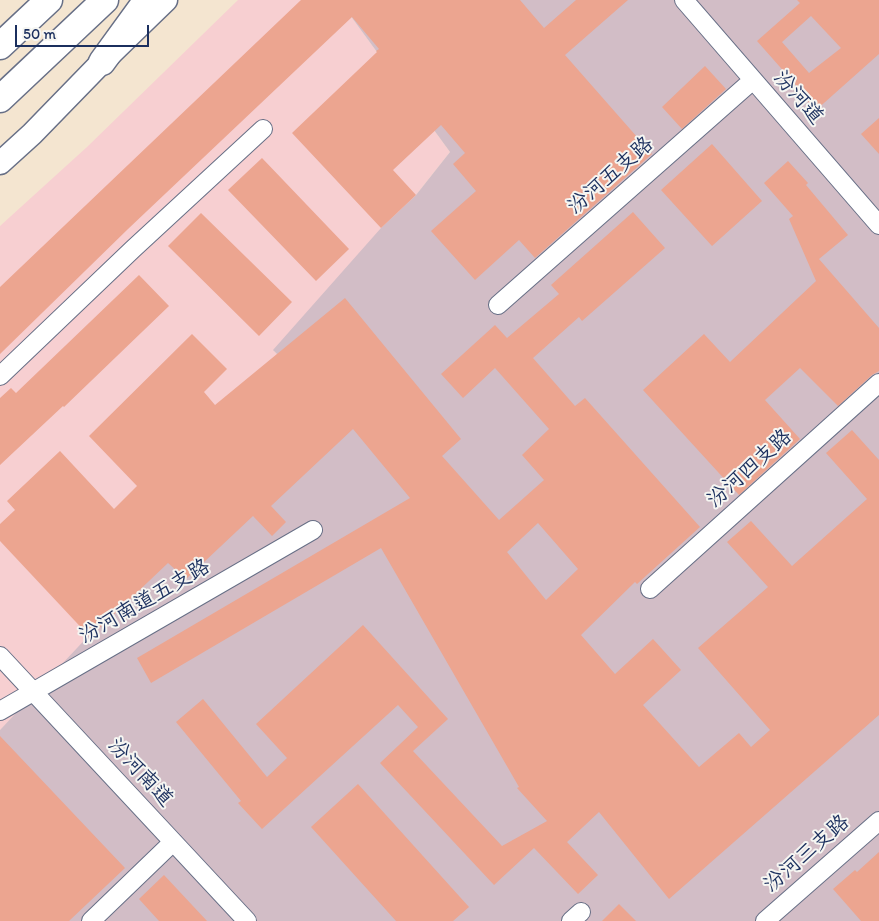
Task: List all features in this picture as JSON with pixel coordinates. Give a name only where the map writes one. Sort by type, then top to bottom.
[{"type":"highway","points":[[0,46],[48,0]]},
{"type":"highway","points":[[0,99],[105,0]]},
{"type":"highway","points":[[102,62],[147,0]]},
{"type":"main road","points":[[0,163],[32,134],[166,0]]},
{"type":"street","name":"汾河道","points":[[684,0],[879,225]]},
{"type":"street","name":"汾河五支路","points":[[498,305],[753,80]]},
{"type":"street","points":[[0,376],[132,249],[263,129]]},
{"type":"street","name":"汾河四支路","points":[[650,588],[879,384]]},
{"type":"street","name":"汾河南道五支路","points":[[0,710],[313,530]]},
{"type":"street","name":"汾河南道","points":[[0,656],[247,921]]},
{"type":"street","name":"汾河三支路","points":[[765,921],[879,821]]},
{"type":"street","points":[[91,921],[173,842]]},
{"type":"shaded area","points":[[238,0],[339,0],[450,152],[416,195],[274,351],[323,400],[0,730],[0,226],[87,147]]},
{"type":"shaded area","points":[[339,0],[879,0],[879,921],[0,921],[0,730],[171,548],[323,400],[273,350],[381,228],[416,195],[450,152]]},
{"type":"building","points":[[301,0],[520,0],[544,28],[576,0],[628,0],[565,55],[652,154],[535,258],[519,240],[475,280],[431,231],[476,191],[453,164],[465,153],[441,125],[393,170],[416,195],[381,228],[292,133],[379,49],[352,17],[128,229],[0,354],[0,287]]},
{"type":"building","points":[[797,0],[879,0],[879,54],[815,111],[795,84],[757,41],[800,3]],"holes":[[[811,16],[841,48],[809,73],[782,42]]]},
{"type":"building","points":[[705,66],[726,89],[682,129],[662,107]]},
{"type":"building","points":[[879,118],[879,154],[861,134]]},
{"type":"building","points":[[712,144],[762,201],[712,246],[661,190]]},
{"type":"building","points":[[262,158],[349,249],[316,281],[228,190]]},
{"type":"building","points":[[788,161],[808,183],[806,185],[848,235],[819,259],[879,328],[879,371],[872,375],[838,406],[800,368],[765,400],[800,439],[739,495],[643,390],[704,334],[730,362],[816,281],[789,219],[793,216],[764,183]]},
{"type":"building","points":[[633,212],[665,248],[582,321],[579,317],[533,358],[575,406],[585,398],[700,527],[637,584],[635,582],[581,635],[615,674],[653,639],[681,670],[643,705],[699,767],[739,733],[751,747],[770,730],[698,648],[768,587],[727,542],[751,521],[792,566],[867,499],[826,453],[852,430],[879,460],[879,715],[669,899],[599,812],[567,842],[598,875],[578,894],[534,848],[494,885],[380,763],[418,727],[398,705],[262,829],[238,803],[241,801],[176,722],[203,699],[267,777],[287,758],[256,724],[363,625],[448,719],[413,751],[502,846],[547,821],[517,788],[519,787],[381,548],[151,683],[137,658],[410,498],[353,429],[271,506],[286,522],[272,536],[253,516],[186,579],[168,563],[90,637],[0,541],[0,524],[15,510],[7,501],[60,451],[114,509],[137,486],[89,436],[192,334],[227,369],[204,392],[215,405],[345,298],[461,439],[442,456],[499,520],[544,480],[522,455],[549,429],[495,368],[463,398],[441,374],[495,325],[507,338],[559,294],[551,285]],"holes":[[[538,523],[578,569],[546,600],[507,552]]]},
{"type":"building","points":[[201,213],[292,302],[259,336],[168,246]]},
{"type":"building","points":[[139,275],[169,306],[64,407],[0,465],[0,398],[11,388],[16,393]]},
{"type":"building","points":[[0,736],[125,868],[69,921],[0,921]]},
{"type":"building","points":[[358,784],[469,907],[453,921],[396,921],[311,827]]},
{"type":"building","points":[[879,852],[879,921],[861,921],[833,889],[855,870],[857,872]]},
{"type":"building","points":[[164,875],[207,921],[159,921],[139,899]]},
{"type":"building","points":[[619,904],[636,921],[602,921]]}]
